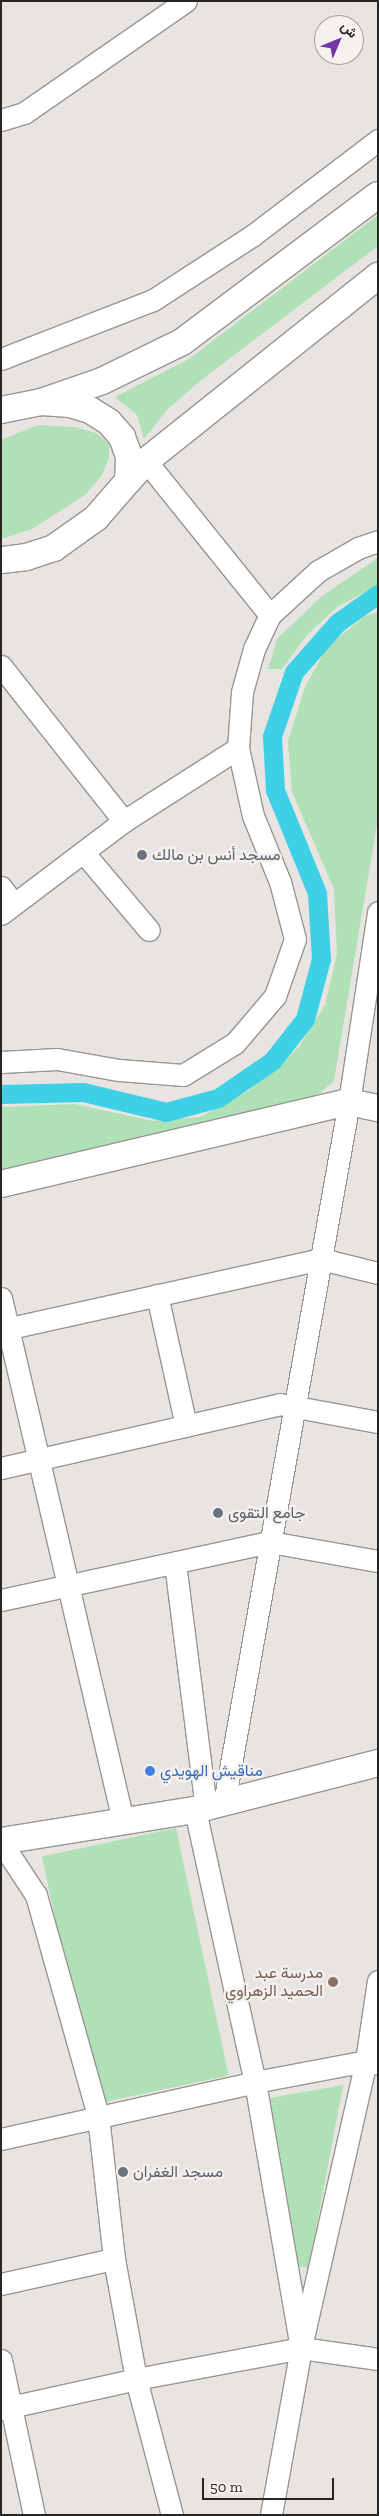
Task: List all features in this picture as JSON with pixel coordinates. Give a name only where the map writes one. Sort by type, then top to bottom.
[{"type":"main road","points":[[1,410],[41,402],[102,381],[182,342],[378,195]]},
{"type":"main road","points":[[1,560],[27,557],[54,548],[96,518],[146,461],[378,276]]},
{"type":"main road","points":[[41,402],[70,404],[90,410],[109,422],[122,437],[129,456],[128,482]]},
{"type":"main road","points":[[1,580],[27,557]]},
{"type":"main road","points":[[1,1184],[348,1102],[378,1108]]},
{"type":"main road","points":[[1,1841],[208,1807],[378,1763]]},
{"type":"street","points":[[1,120],[24,113],[186,1]]},
{"type":"street","points":[[1,358],[153,300],[253,235],[378,140]]},
{"type":"street","points":[[146,461],[270,615]]},
{"type":"street","points":[[1,1062],[57,1059],[120,1070],[183,1075],[235,1043],[275,996],[295,939],[280,882],[253,816],[238,748],[242,692],[254,649],[270,615],[318,572],[368,545],[378,532]]},
{"type":"street","points":[[1,666],[124,821]]},
{"type":"street","points":[[1,888],[8,909],[124,821],[238,748]]},
{"type":"street","points":[[83,852],[149,930]]},
{"type":"street","points":[[208,1807],[270,1542],[348,1102],[378,912]]},
{"type":"street","points":[[5,1330],[321,1259],[378,1273]]},
{"type":"street","points":[[157,1296],[186,1426]]},
{"type":"street","points":[[1,1298],[5,1330],[123,1821]]},
{"type":"street","points":[[1,1468],[280,1404],[378,1422]]},
{"type":"street","points":[[1,1600],[270,1542],[378,1561]]},
{"type":"street","points":[[175,1563],[208,1807],[301,2348]]},
{"type":"street","points":[[1,1841],[36,1895],[98,2116],[114,2259],[136,2379],[172,2515]]},
{"type":"street","points":[[271,2515],[301,2348],[372,2063],[378,1981]]},
{"type":"street","points":[[1,2140],[98,2116],[255,2082],[372,2063]]},
{"type":"street","points":[[1,2284],[114,2259]]},
{"type":"street","points":[[6,2408],[136,2379],[301,2348],[378,2359]]},
{"type":"street","points":[[1,2360],[6,2408],[34,2515]]},
{"type":"green space","points":[[378,215],[378,246],[200,381],[167,410],[144,439],[137,415],[115,397],[189,359]]},
{"type":"green space","points":[[38,425],[75,427],[96,433],[109,444],[109,457],[102,475],[85,495],[32,529],[1,539],[1,440]]},
{"type":"green space","points":[[378,558],[378,585],[337,607],[307,635],[282,669],[268,669],[277,639],[322,596]]},
{"type":"green space","points":[[378,612],[378,818],[334,1081],[309,1102],[1,1172],[1,1107],[75,1104],[153,1121],[200,1117],[248,1091],[299,1047],[325,1005],[337,954],[334,889],[292,792],[288,741],[305,687],[327,647],[365,616]]},
{"type":"green space","points":[[176,1828],[229,2075],[95,2104],[42,1856]]},
{"type":"green space","points":[[343,2085],[309,2267],[296,2267],[259,2100]]},
{"type":"waterway","points":[[1,1094],[83,1092],[166,1112],[218,1098],[272,1061],[305,1019],[321,959],[317,893],[275,790],[272,736],[294,672],[337,623],[378,594]]},
{"type":"place","name":"مسجد أنس بن مالك","points":[[142,855]]},
{"type":"place","name":"جامع التقوى","points":[[218,1513]]},
{"type":"place","name":"مناقيش الهويدي","points":[[150,1771]]},
{"type":"place","name":"مدرسة عبد الحميد الزهراوي","points":[[333,1982]]},
{"type":"place","name":"مسجد الغفران","points":[[123,2172]]}]
